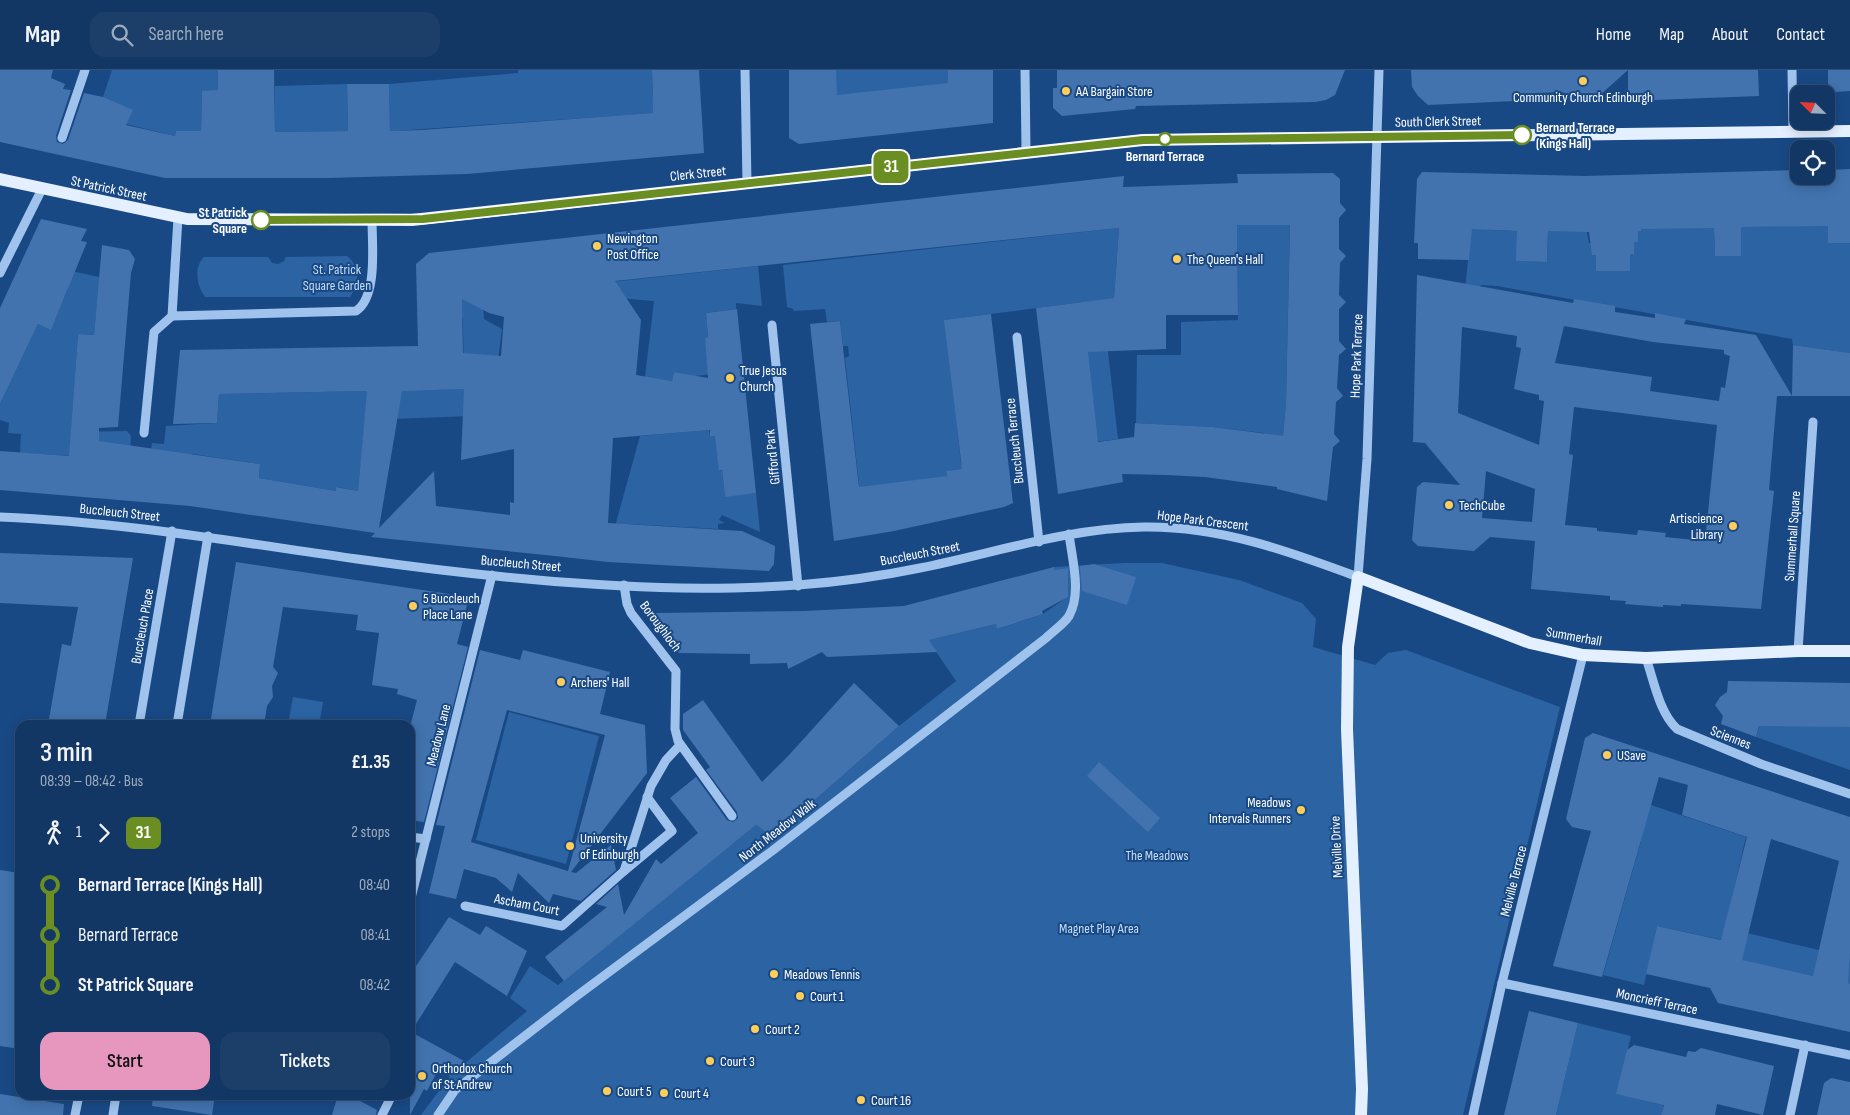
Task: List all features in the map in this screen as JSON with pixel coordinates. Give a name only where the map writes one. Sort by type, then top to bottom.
[{"type":"main road","name":"South Clerk Street","points":[[1026,151],[1143,140],[1850,130]]},
{"type":"main road","name":"Clerk Street","points":[[372,220],[423,219],[1026,151]]},
{"type":"main road","name":"St Patrick Street","points":[[0,179],[174,217]]},
{"type":"main road","points":[[174,217],[205,220],[372,220]]},
{"type":"main road","name":"Summerhall","points":[[1358,577],[1530,643],[1583,655],[1646,658],[1798,651],[1850,651]]},
{"type":"main road","name":"Melville Drive","points":[[1358,577],[1348,647],[1347,730],[1362,1089],[1361,1115]]},
{"type":"street","points":[[62,138],[85,70]]},
{"type":"street","points":[[745,70],[747,182]]},
{"type":"street","points":[[1024,70],[1026,151]]},
{"type":"street","points":[[1378,136],[1379,70]]},
{"type":"street","points":[[1792,70],[1793,132]]},
{"type":"street","name":"Hope Park Terrace","points":[[1358,577],[1367,458],[1378,136]]},
{"type":"street","points":[[0,273],[42,189]]},
{"type":"street","points":[[172,316],[174,217]]},
{"type":"street","points":[[144,433],[154,332],[172,316],[356,311],[366,302],[370,290],[372,220]]},
{"type":"street","name":"Gifford Park","points":[[772,325],[798,586]]},
{"type":"street","name":"Buccleuch Terrace","points":[[1017,337],[1039,542]]},
{"type":"street","name":"Summerhall Square","points":[[1798,651],[1813,422]]},
{"type":"street","name":"Buccleuch Street","points":[[0,517],[99,523],[172,531],[357,559],[492,575],[679,588],[825,584],[916,569],[1039,542]]},
{"type":"street","name":"Hope Park Crescent","points":[[1039,542],[1070,534],[1145,527],[1218,534],[1292,552],[1358,577]]},
{"type":"street","name":"Buccleuch Place","points":[[140,720],[172,531]]},
{"type":"street","name":"North Meadow Walk","points":[[438,1115],[455,1090],[772,851],[1046,638],[1068,617],[1074,606],[1075,593],[1070,534]]},
{"type":"street","points":[[178,720],[208,536]]},
{"type":"street","name":"Meadow Lane","points":[[415,882],[492,575]]},
{"type":"street","name":"Boroughloch","points":[[624,585],[627,604],[632,613],[676,671],[675,729],[680,745],[732,816]]},
{"type":"street","name":"Melville Terrace","points":[[1473,1115],[1502,983],[1583,655]]},
{"type":"street","name":"Sciennes","points":[[1646,658],[1662,707],[1670,723],[1677,729],[1761,764],[1850,794]]},
{"type":"street","points":[[624,871],[647,798],[657,774],[680,745]]},
{"type":"street","name":"Ascham Court","points":[[465,906],[562,926],[672,830],[647,798]]},
{"type":"street","points":[[415,838],[426,839]]},
{"type":"street","name":"Moncrieff Terrace","points":[[1502,983],[1850,1055]]},
{"type":"street","points":[[1790,1115],[1805,1045]]},
{"type":"street","points":[[76,1115],[78,1100]]},
{"type":"street","points":[[113,1115],[115,1100]]},
{"type":"street","points":[[382,1115],[390,1100]]},
{"type":"green space","points":[[112,70],[218,70],[218,91],[202,92],[201,131],[176,131],[175,136],[126,124],[103,97]]},
{"type":"green space","points":[[518,70],[652,70],[652,93],[657,113],[394,131],[390,135],[389,84],[518,73]]},
{"type":"green space","points":[[836,70],[948,70],[948,83],[839,101],[833,93],[836,82]]},
{"type":"green space","points":[[347,84],[348,135],[343,131],[275,132],[275,86]]},
{"type":"green space","points":[[1290,221],[1286,402],[1283,436],[1267,438],[1264,433],[1213,427],[1136,423],[1137,355],[1181,355],[1181,322],[1238,320],[1237,225]]},
{"type":"green space","points":[[1477,222],[1491,230],[1517,231],[1517,261],[1547,262],[1548,231],[1586,227],[1589,243],[1592,243],[1596,255],[1597,271],[1630,270],[1630,253],[1638,231],[1641,231],[1641,227],[1714,228],[1715,256],[1741,256],[1741,227],[1828,225],[1850,243],[1850,353],[1793,345],[1792,339],[1497,286],[1481,285],[1463,310],[1471,231]]},
{"type":"green space","points":[[1119,228],[1114,298],[1102,300],[1118,439],[1079,444],[1082,302],[945,320],[961,463],[972,468],[946,471],[947,476],[854,504],[859,484],[845,358],[849,356],[848,346],[843,346],[840,321],[827,322],[825,309],[794,311],[787,307],[783,265]]},
{"type":"green space","name":"St. Patrick Square Garden","points":[[347,256],[355,265],[357,276],[355,287],[350,297],[205,297],[197,277],[198,266],[204,257],[268,257],[272,263],[278,264],[284,261],[286,257]]},
{"type":"green space","points":[[758,266],[762,306],[736,303],[736,309],[706,313],[708,337],[705,338],[712,374],[695,376],[674,372],[672,381],[645,377],[654,301],[594,296],[593,284]]},
{"type":"green space","points":[[67,270],[103,278],[99,283],[94,335],[78,334],[71,432],[127,431],[131,436],[130,454],[109,458],[20,453],[21,434],[8,433],[9,423],[0,420],[0,404],[38,324],[51,329],[68,289]]},
{"type":"green space","points":[[482,293],[484,319],[502,329],[497,367],[498,415],[365,420],[358,491],[337,487],[336,491],[259,478],[260,464],[193,454],[150,458],[152,443],[164,444],[166,426],[217,423],[219,394],[464,389],[463,319],[459,312],[458,296]]},
{"type":"green space","points":[[709,430],[710,436],[719,435],[719,471],[722,471],[725,496],[756,493],[760,532],[722,515],[719,520],[725,523],[718,524],[718,529],[630,524],[614,530],[640,436]]},
{"type":"green space","name":"The Meadows","points":[[1162,563],[1239,580],[1302,603],[1316,619],[1313,647],[1375,665],[1388,653],[1406,650],[1560,707],[1463,1115],[421,1115],[450,1076],[527,1011],[510,998],[530,966],[558,985],[756,825],[769,834],[783,828],[899,726],[956,681],[928,640],[996,624],[998,629],[1043,614],[1063,600],[1054,567]]},
{"type":"green space","points":[[293,697],[323,702],[320,720],[289,720]]},
{"type":"green space","points":[[509,712],[599,736],[566,864],[476,840]]},
{"type":"green space","points":[[1760,724],[1850,727],[1850,770],[1756,737]]},
{"type":"green space","points":[[1648,804],[1746,837],[1725,928],[1849,957],[1850,955],[1850,984],[1734,959],[1737,943],[1657,926],[1644,985],[1603,975],[1641,841],[1623,837]]},
{"type":"green space","points":[[1578,1023],[1631,1036],[1617,1094],[1664,1103],[1661,1115],[1556,1115]]},
{"type":"building","points":[[0,70],[53,70],[51,78],[65,84],[63,89],[71,90],[56,136],[57,142],[63,144],[68,140],[84,93],[103,97],[133,110],[126,125],[175,136],[176,131],[201,131],[202,91],[218,90],[218,70],[274,70],[275,132],[348,131],[347,84],[389,84],[390,131],[422,130],[653,113],[652,70],[699,70],[704,153],[467,174],[329,178],[165,178],[0,142]]},
{"type":"building","points":[[789,70],[836,70],[837,95],[948,83],[948,70],[993,70],[993,123],[799,144],[789,138]]},
{"type":"building","points":[[1057,70],[1345,70],[1335,95],[1326,100],[1315,102],[1136,106],[1135,109],[1062,116],[1053,108],[1053,88],[1057,88]]},
{"type":"building","points":[[1411,70],[1628,70],[1599,96],[1573,94],[1569,97],[1563,92],[1536,93],[1537,100],[1428,105],[1412,87]]},
{"type":"building","points":[[1628,70],[1758,70],[1759,96],[1628,101]]},
{"type":"building","points":[[1828,70],[1850,70],[1850,91],[1835,92],[1835,85],[1828,84]]},
{"type":"building","points":[[1850,169],[1850,243],[1828,243],[1828,226],[1741,227],[1741,256],[1715,256],[1714,228],[1641,229],[1641,231],[1638,231],[1638,242],[1634,242],[1634,254],[1630,254],[1630,271],[1596,271],[1596,255],[1592,255],[1589,232],[1548,231],[1547,262],[1516,261],[1517,231],[1472,229],[1469,260],[1418,259],[1418,243],[1414,243],[1417,179],[1422,172],[1585,176],[1790,170],[1790,185],[1835,185],[1835,170]]},
{"type":"building","points":[[1333,173],[1340,179],[1340,203],[1346,210],[1339,218],[1339,249],[1346,256],[1340,263],[1339,295],[1346,302],[1339,309],[1339,341],[1346,349],[1339,355],[1337,388],[1343,396],[1336,402],[1334,434],[1340,441],[1333,447],[1327,501],[1277,489],[1277,487],[1205,477],[1166,475],[1122,474],[1123,482],[1058,494],[1036,308],[1114,298],[1119,228],[615,281],[641,320],[636,375],[672,381],[674,372],[708,378],[705,338],[708,337],[706,313],[737,309],[756,493],[725,497],[722,470],[719,471],[715,436],[710,436],[710,430],[613,438],[608,523],[742,531],[775,546],[774,564],[769,571],[608,562],[371,537],[375,533],[190,506],[0,490],[0,451],[69,456],[78,334],[94,335],[102,245],[129,250],[135,259],[131,273],[118,427],[99,428],[99,441],[260,464],[259,478],[336,491],[336,487],[358,491],[367,391],[219,394],[217,423],[173,424],[180,350],[418,346],[416,264],[429,253],[1124,176],[1123,187],[1238,183],[1237,174]],"holes":[[[1237,225],[1290,225],[1286,402],[1283,436],[1213,427],[1135,423],[1134,437],[1098,442],[1088,352],[1166,349],[1166,315],[1238,315]],[[462,299],[489,313],[504,317],[501,356],[463,353]],[[464,389],[461,460],[514,449],[514,503],[510,502],[510,515],[436,506],[434,471],[379,528],[402,391]]]},
{"type":"building","points":[[41,219],[87,229],[81,241],[87,242],[51,330],[38,324],[0,404],[0,308]]},
{"type":"building","points":[[1417,275],[1573,303],[1574,299],[1615,306],[1615,312],[1655,318],[1655,313],[1686,319],[1684,324],[1756,335],[1792,396],[1777,396],[1769,490],[1774,491],[1761,609],[1681,604],[1681,606],[1663,605],[1663,607],[1625,604],[1626,601],[1610,600],[1610,596],[1531,589],[1535,541],[1490,537],[1474,551],[1418,546],[1412,540],[1417,487],[1423,482],[1460,485],[1425,443],[1413,442]],"holes":[[[1564,326],[1653,342],[1724,350],[1724,354],[1730,356],[1725,388],[1721,387],[1719,401],[1650,391],[1652,377],[1555,363]],[[1462,327],[1517,336],[1516,347],[1521,348],[1514,389],[1539,395],[1539,400],[1544,401],[1539,445],[1458,413]],[[1574,407],[1717,425],[1705,541],[1665,537],[1666,533],[1638,530],[1637,535],[1597,531],[1597,528],[1565,525],[1573,455],[1569,454]],[[1486,471],[1535,489],[1532,522],[1482,518]]]},
{"type":"building","points":[[991,314],[1013,503],[1004,507],[894,531],[834,541],[810,324],[840,321],[859,487],[947,476],[946,471],[962,469],[944,320]]},
{"type":"building","points":[[1793,345],[1850,353],[1850,396],[1792,396]]},
{"type":"building","points":[[0,553],[133,558],[106,720],[49,720],[62,644],[71,646],[78,607],[0,603]]},
{"type":"building","points":[[236,562],[469,597],[457,644],[468,647],[424,822],[415,821],[415,720],[412,720],[417,700],[397,694],[398,689],[372,685],[379,633],[356,630],[358,615],[283,607],[273,667],[278,673],[272,686],[273,697],[267,706],[265,720],[211,720]]},
{"type":"building","points":[[1094,564],[1136,577],[1127,605],[1082,591],[1080,566]]},
{"type":"building","points":[[1054,567],[1055,570],[1068,568],[1068,597],[1042,611],[1043,614],[997,629],[996,624],[929,640],[937,652],[827,657],[822,652],[788,669],[787,663],[750,664],[750,654],[679,653],[654,625],[656,613],[804,611],[904,606]]},
{"type":"building","points":[[480,650],[520,660],[523,650],[610,672],[600,714],[645,725],[647,773],[571,872],[576,873],[611,845],[616,870],[581,901],[553,894],[549,903],[518,873],[512,892],[496,878],[464,869],[456,899],[429,893],[445,826],[436,825]],"holes":[[[507,710],[605,735],[568,871],[471,842]]]},
{"type":"building","points":[[1728,681],[1850,683],[1850,727],[1759,726],[1756,737],[1721,724],[1723,716],[1715,705],[1720,697],[1727,692]]},
{"type":"building","points":[[854,683],[899,726],[783,828],[769,834],[756,825],[564,981],[545,957],[607,907],[596,904],[618,884],[624,915],[656,859],[661,864],[698,833],[670,798],[696,777],[727,820],[733,822],[738,818],[737,812],[706,770],[710,767],[683,730],[683,714],[703,700],[762,782]]},
{"type":"building","points":[[1593,733],[1850,817],[1850,954],[1848,983],[1850,984],[1850,1032],[1718,1003],[1710,988],[1646,974],[1657,926],[1721,940],[1747,837],[1682,815],[1688,785],[1659,777],[1602,977],[1553,966],[1591,831],[1572,827],[1566,819],[1585,738]],"holes":[[[1771,839],[1839,861],[1813,976],[1742,960]]]},
{"type":"building","points":[[1099,762],[1160,818],[1148,832],[1087,776]]},
{"type":"building","points":[[0,870],[15,872],[15,1048],[0,1046]]},
{"type":"building","points":[[449,917],[480,935],[486,926],[527,951],[507,996],[455,962],[415,1026],[415,968]]},
{"type":"building","points":[[1529,1011],[1578,1023],[1556,1115],[1504,1115]]},
{"type":"building","points":[[415,1034],[466,1062],[450,1076],[438,1070],[427,1091],[424,1089],[410,1115],[410,1100],[415,1100]]},
{"type":"building","points":[[1634,1045],[1686,1057],[1688,1051],[1695,1052],[1701,1048],[1774,1066],[1763,1115],[1717,1104],[1715,1115],[1661,1115],[1664,1105],[1616,1094],[1627,1050]]},
{"type":"building","points":[[1831,1078],[1850,1082],[1850,1115],[1817,1115],[1824,1083]]},
{"type":"building","points":[[0,1094],[15,1096],[15,1100],[38,1100],[64,1104],[63,1115],[0,1115]]},
{"type":"building","points":[[153,1100],[214,1100],[212,1115],[152,1106]]},
{"type":"building","points":[[336,1100],[358,1100],[377,1110],[376,1115],[332,1115]]},
{"type":"bus line","name":"31","points":[[261,220],[423,219],[1026,151],[1143,140],[1321,136],[1522,135]]},
{"type":"place","name":"Community Church Edinburgh","points":[[1583,81]]},
{"type":"place","name":"AA Bargain Store","points":[[1066,91]]},
{"type":"place","name":"Bernard Terrace (Kings Hall)","points":[[1522,135]]},
{"type":"place","name":"Bernard Terrace","points":[[1165,139]]},
{"type":"place","name":"St Patrick Square","points":[[261,220]]},
{"type":"place","name":"Newington Post Office","points":[[597,246]]},
{"type":"place","name":"The Queen's Hall","points":[[1177,259]]},
{"type":"place","name":"True Jesus Church","points":[[730,378]]},
{"type":"place","name":"TechCube","points":[[1449,505]]},
{"type":"place","name":"Artiscience Library","points":[[1733,526]]},
{"type":"place","name":"5 Buccleuch Place Lane","points":[[413,606]]},
{"type":"place","name":"Archers' Hall","points":[[561,682]]},
{"type":"place","name":"USave","points":[[1607,755]]},
{"type":"place","name":"Meadows Intervals Runners","points":[[1301,810]]},
{"type":"place","name":"University of Edinburgh","points":[[570,846]]},
{"type":"place","name":"Meadows Tennis","points":[[774,974]]},
{"type":"place","name":"Court 1","points":[[800,996]]},
{"type":"place","name":"Court 2","points":[[755,1029]]},
{"type":"place","name":"Court 3","points":[[710,1061]]},
{"type":"place","name":"Orthodox Church of St Andrew","points":[[422,1076]]},
{"type":"place","name":"Court 5","points":[[607,1091]]},
{"type":"place","name":"Court 4","points":[[664,1093]]},
{"type":"place","name":"Court 16","points":[[861,1100]]},
{"type":"park label","name":"Magnet Play Area","points":[[1099,928]]}]
